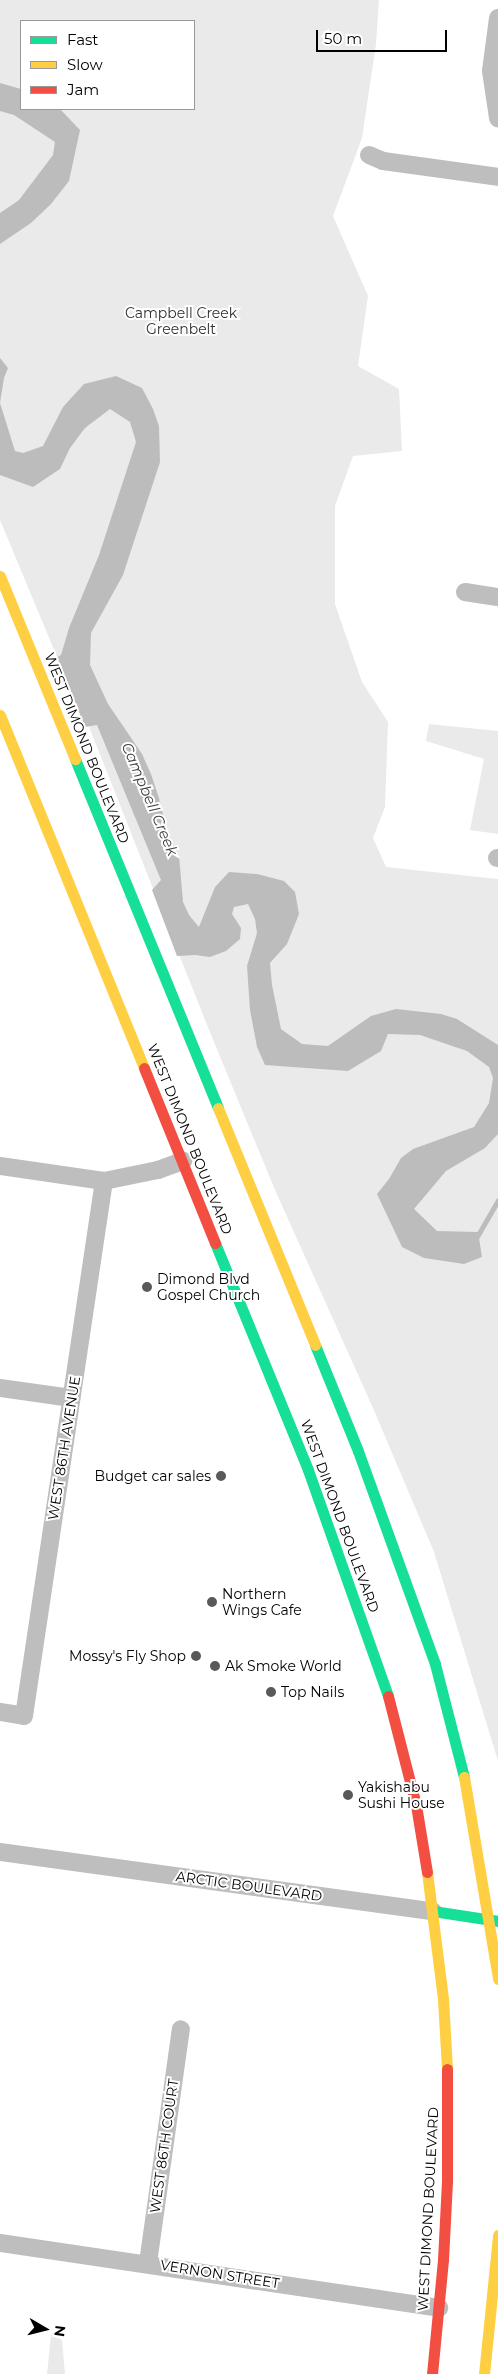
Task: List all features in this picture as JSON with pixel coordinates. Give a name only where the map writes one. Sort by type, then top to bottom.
[{"type":"main road","name":"WEST DIMOND BOULEVARD","points":[[0,576],[361,1460],[435,1664],[468,1794],[494,1920],[498,1979]]},
{"type":"main road","name":"WEST DIMOND BOULEVARD","points":[[0,715],[308,1470],[384,1679],[416,1805],[433,1911],[443,1999],[448,2096],[446,2210],[432,2374]]},
{"type":"main road","name":"ARCTIC BOULEVARD","points":[[433,1911],[494,1920]]},
{"type":"main road","points":[[484,2374],[498,2235]]},
{"type":"main road","points":[[494,2284],[498,2268]]},
{"type":"street","points":[[498,18],[491,71],[498,118]]},
{"type":"street","points":[[369,155],[391,163],[498,178]]},
{"type":"street","points":[[465,592],[498,597]]},
{"type":"street","points":[[0,1166],[104,1181],[158,1170],[183,1161]]},
{"type":"street","name":"WEST 86TH AVENUE","points":[[0,1712],[24,1716],[104,1181]]},
{"type":"street","points":[[0,1388],[71,1398]]},
{"type":"street","name":"ARCTIC BOULEVARD","points":[[0,1852],[433,1911]]},
{"type":"street","name":"WEST 86TH COURT","points":[[148,2264],[181,2029]]},
{"type":"street","name":"VERNON STREET","points":[[0,2243],[439,2308]]},
{"type":"green space","name":"Campbell Creek Greenbelt","points":[[0,0],[379,0],[376,44],[362,138],[333,216],[368,296],[358,366],[399,389],[402,451],[353,456],[335,506],[335,604],[362,682],[388,722],[385,807],[373,838],[386,867],[498,879],[498,1761],[434,1552],[373,1408],[275,1190],[207,1025],[61,656],[57,657],[0,520]]},
{"type":"green space","points":[[429,724],[498,731],[498,834],[470,830],[484,759],[426,741]]},
{"type":"green space","points":[[51,2335],[62,2340],[65,2374],[47,2374]]},
{"type":"water","points":[[0,83],[20,89],[20,110],[61,110],[80,130],[69,181],[51,204],[31,223],[0,244],[0,213],[19,200],[53,155],[55,142],[14,115],[0,111]]},
{"type":"water","points":[[0,358],[8,368],[4,378],[0,403]]},
{"type":"water","points":[[116,376],[142,388],[159,426],[160,462],[123,575],[91,633],[90,665],[108,704],[142,754],[151,774],[168,835],[179,855],[183,902],[189,915],[199,927],[215,887],[229,872],[257,874],[284,881],[295,892],[299,914],[287,944],[270,963],[272,985],[281,1029],[302,1044],[328,1046],[371,1016],[396,1009],[441,1014],[457,1019],[498,1045],[498,1134],[485,1148],[446,1171],[414,1209],[437,1231],[478,1232],[482,1257],[464,1264],[424,1258],[402,1247],[377,1194],[389,1179],[401,1158],[413,1149],[474,1127],[489,1103],[493,1078],[489,1067],[467,1051],[420,1035],[388,1034],[381,1051],[348,1071],[265,1065],[257,1047],[250,1010],[247,966],[257,933],[255,919],[248,904],[234,907],[232,914],[241,928],[240,939],[226,951],[210,957],[195,955],[177,956],[152,890],[161,880],[97,725],[85,727],[57,657],[61,655],[69,628],[99,555],[136,442],[130,422],[110,409],[85,428],[70,448],[60,469],[33,487],[0,475],[0,403],[15,451],[23,453],[43,446],[63,407],[84,384]]},
{"type":"waterway","name":"Campbell Creek","points":[[475,1240],[498,1200]]},
{"type":"traffic: fast","points":[[75,759],[218,1108]]},
{"type":"traffic: fast","points":[[215,1243],[308,1470],[388,1696]]},
{"type":"traffic: fast","points":[[315,1345],[358,1451],[435,1664],[464,1777]]},
{"type":"traffic: fast","points":[[433,1911],[498,1921]]},
{"type":"traffic: slow","points":[[0,576],[75,759]]},
{"type":"traffic: slow","points":[[0,715],[144,1068]]},
{"type":"traffic: slow","points":[[218,1108],[315,1345]]},
{"type":"traffic: slow","points":[[464,1777],[498,1979]]},
{"type":"traffic: slow","points":[[427,1872],[443,1999],[447,2069]]},
{"type":"traffic: slow","points":[[484,2374],[498,2235]]},
{"type":"traffic: jam","points":[[144,1068],[215,1243]]},
{"type":"traffic: jam","points":[[388,1696],[416,1805],[427,1872]]},
{"type":"traffic: jam","points":[[432,2374],[443,2260],[447,2181],[447,2069]]},
{"type":"place","name":"Dimond Blvd Gospel Church","points":[[147,1287]]},
{"type":"place","name":"Budget car sales","points":[[221,1476]]},
{"type":"place","name":"Northern Wings Cafe","points":[[212,1602]]},
{"type":"place","name":"Mossy's Fly Shop","points":[[196,1656]]},
{"type":"place","name":"Ak Smoke World","points":[[215,1666]]},
{"type":"place","name":"Top Nails","points":[[271,1692]]},
{"type":"place","name":"Yakishabu Sushi House","points":[[348,1795]]}]
